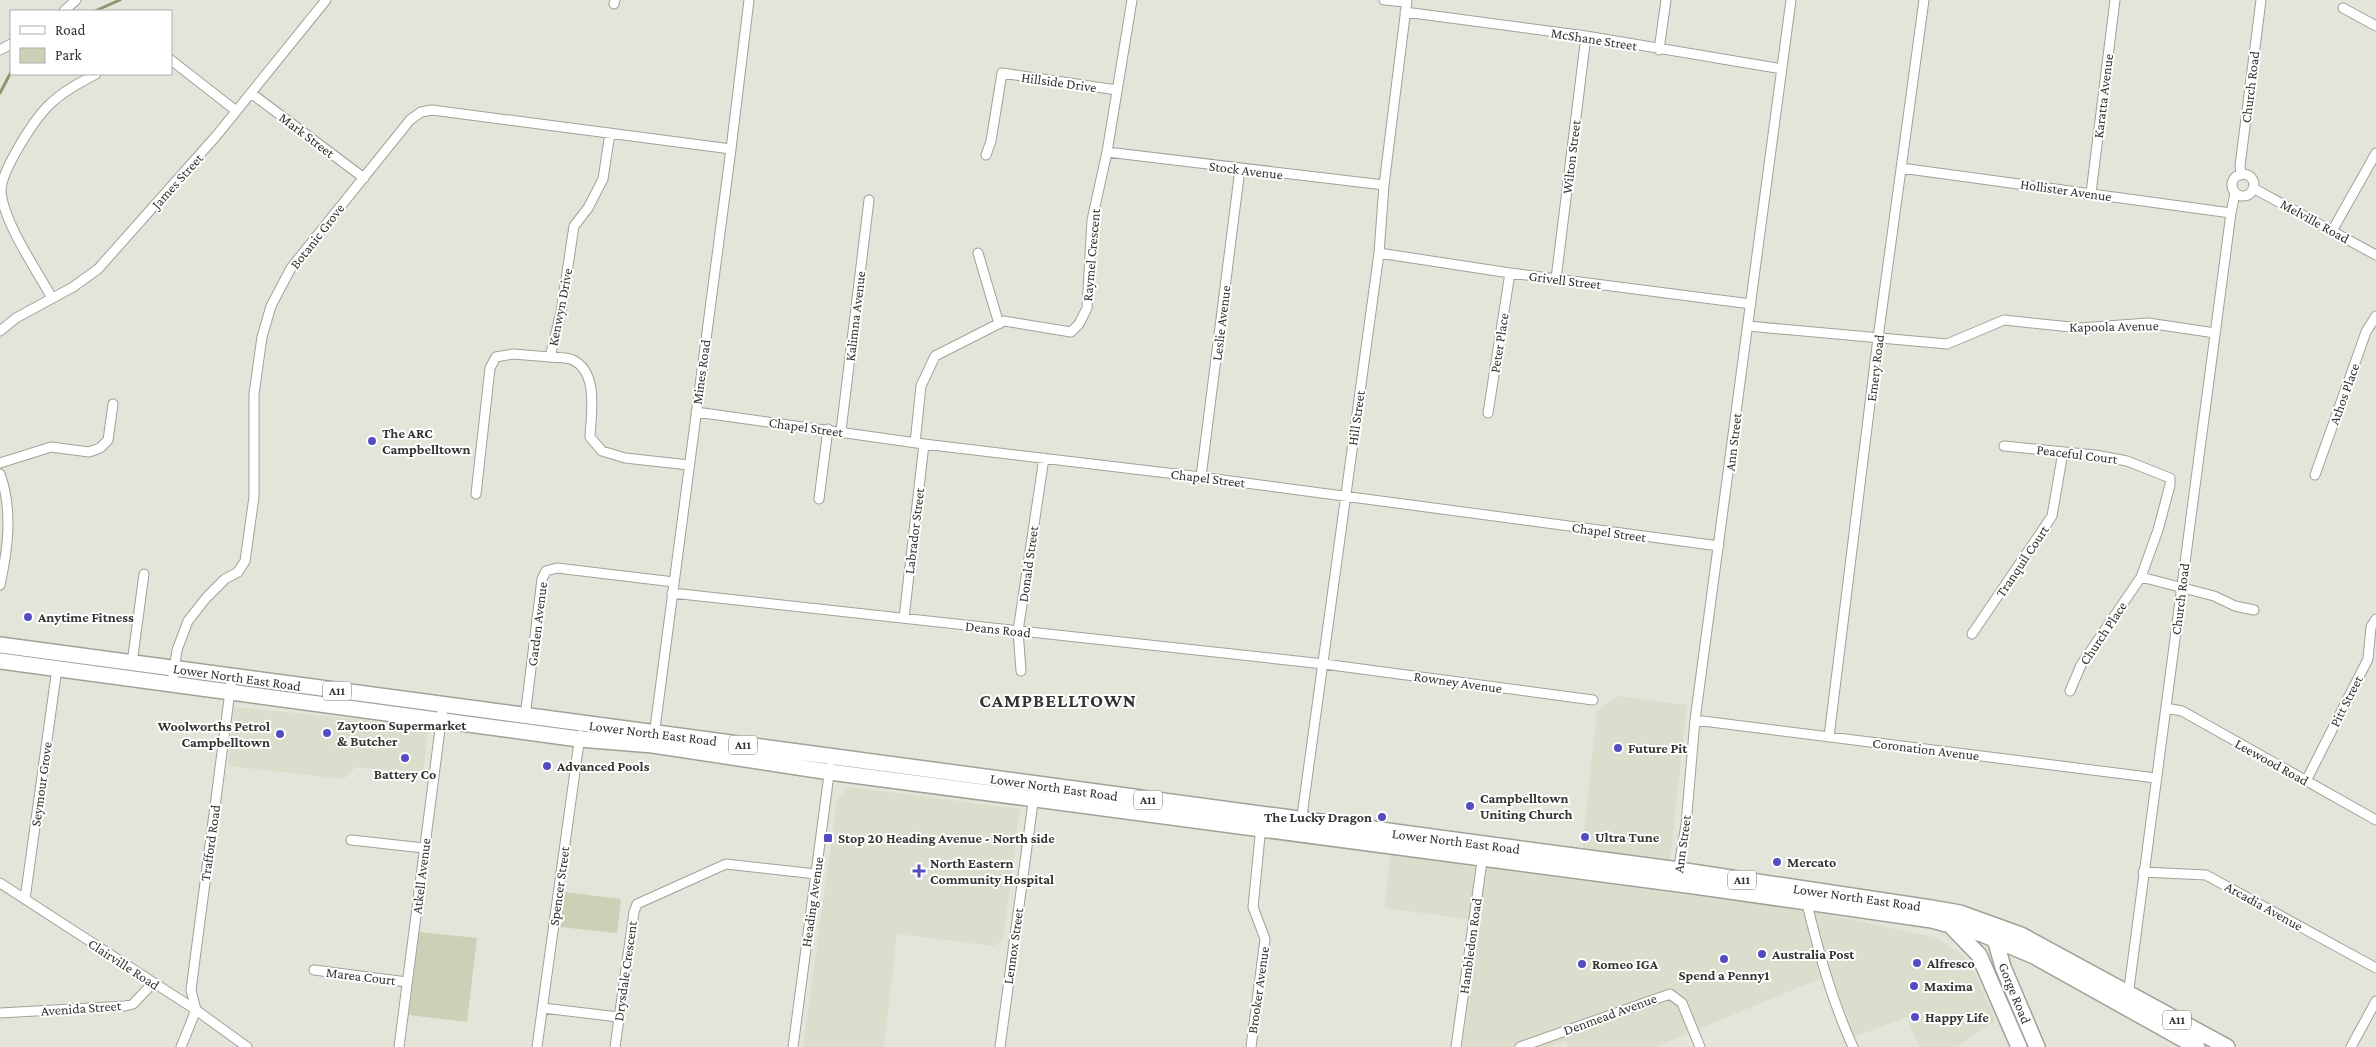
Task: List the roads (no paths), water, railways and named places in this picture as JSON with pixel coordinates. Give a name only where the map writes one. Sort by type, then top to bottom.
[{"type":"main road","name":"Lower North East Road","points":[[0,645],[175,668],[231,684],[440,721],[580,732],[832,757],[1034,792],[1483,852],[1941,910],[1960,913],[1996,932]]},
{"type":"main road","name":"Lower North East Road","points":[[0,661],[172,684],[231,684],[443,706],[525,717],[580,732]]},
{"type":"main road","name":"Lower North East Road","points":[[653,739],[830,772],[1034,792]]},
{"type":"main road","name":"Lower North East Road","points":[[1678,877],[1807,904],[1932,920],[1950,925],[2021,935],[2127,1000],[2197,1047]]},
{"type":"main road","name":"Gorge Road","points":[[1950,925],[1974,948],[1992,981],[2019,1047]]},
{"type":"main road","name":"Gorge Road","points":[[1992,981],[1991,950],[1996,932]]},
{"type":"main road","name":"Gorge Road","points":[[1996,932],[2003,967],[2037,1047]]},
{"type":"main road","name":"Lower North East Road","points":[[2127,1000],[2227,1047]]},
{"type":"street","points":[[65,10],[76,0]]},
{"type":"street","name":"James Street","points":[[0,331],[16,318],[88,277],[98,269],[217,135],[326,0]]},
{"type":"street","name":"Mines Road","points":[[653,739],[749,0]]},
{"type":"street","name":"Raymel Crescent","points":[[920,443],[921,386],[935,356],[1004,321],[1071,332],[1079,324],[1087,308],[1092,220],[1107,152],[1132,0]]},
{"type":"street","points":[[1384,0],[1406,1]]},
{"type":"street","points":[[1659,50],[1666,0]]},
{"type":"street","name":"Ann Street","points":[[1678,877],[1685,829],[1695,720],[1791,0]]},
{"type":"street","name":"Emery Road","points":[[1830,737],[1878,338],[1924,0]]},
{"type":"street","name":"Karatta Avenue","points":[[2091,193],[2115,0]]},
{"type":"street","name":"Church Road","points":[[2241,175],[2240,166],[2261,0]]},
{"type":"street","name":"Hill Street","points":[[1301,828],[1379,253],[1384,185],[1406,1]]},
{"type":"street","points":[[2343,8],[2376,26]]},
{"type":"street","name":"McShane Street","points":[[1405,12],[1586,36],[1659,50],[1782,68]]},
{"type":"street","name":"Wilton Street","points":[[1556,279],[1586,36]]},
{"type":"street","points":[[172,61],[236,110]]},
{"type":"street","name":"Hillside Drive","points":[[986,154],[991,141],[1002,73],[1117,90]]},
{"type":"street","points":[[52,298],[4,209],[1,181],[29,132],[48,105],[74,85],[94,75]]},
{"type":"street","name":"Mark Street","points":[[251,93],[364,178]]},
{"type":"street","name":"Botanic Grove","points":[[172,684],[181,634],[188,621],[206,598],[225,579],[238,572],[245,561],[254,497],[254,394],[262,337],[271,306],[291,268],[416,114],[427,110],[731,149]]},
{"type":"street","name":"Kenwyn Drive","points":[[476,494],[490,368],[496,357],[513,354],[550,357],[561,312],[574,226],[588,208],[603,179],[610,133]]},
{"type":"street","name":"Stock Avenue","points":[[1107,152],[1384,185]]},
{"type":"street","points":[[2332,231],[2376,153]]},
{"type":"street","name":"Hollister Avenue","points":[[1902,168],[2231,213]]},
{"type":"street","name":"Leslie Avenue","points":[[1201,477],[1240,169]]},
{"type":"street","points":[[2241,175],[2250,178],[2253,188],[2246,196],[2235,193],[2232,184],[2235,178],[2241,175]]},
{"type":"street","name":"Melville Road","points":[[2253,188],[2376,255]]},
{"type":"street","name":"Church Road","points":[[2127,1000],[2235,193]]},
{"type":"street","name":"Kalimna Avenue","points":[[841,431],[868,200]]},
{"type":"street","points":[[978,253],[999,324]]},
{"type":"street","name":"Grivell Street","points":[[1379,253],[1510,273],[1751,304]]},
{"type":"street","name":"Peter Place","points":[[1488,413],[1510,273]]},
{"type":"street","name":"Athos Place","points":[[2315,475],[2366,332],[2376,316]]},
{"type":"street","name":"Kapoola Avenue","points":[[1748,326],[1947,344],[2004,320],[2080,328],[2148,323],[2215,333]]},
{"type":"street","points":[[550,357],[572,360],[584,369],[591,387],[590,437],[602,451],[625,458],[689,465]]},
{"type":"street","points":[[0,463],[51,447],[89,452],[100,448],[108,440],[113,404]]},
{"type":"street","name":"Chapel Street","points":[[696,412],[920,443],[1201,477],[1719,546]]},
{"type":"street","points":[[819,499],[828,430]]},
{"type":"street","name":"Labrador Street","points":[[904,618],[920,443]]},
{"type":"street","name":"Peaceful Court","points":[[2004,446],[2095,455],[2127,461],[2170,478],[2170,485]]},
{"type":"street","name":"Tranquil Court","points":[[1972,634],[2052,516],[2063,452]]},
{"type":"street","name":"Donald Street","points":[[1021,671],[1018,632],[1044,458]]},
{"type":"street","points":[[0,474],[6,495],[8,523],[0,585]]},
{"type":"street","name":"Church Place","points":[[2070,691],[2081,665],[2140,577],[2158,530],[2170,485]]},
{"type":"street","name":"Garden Avenue","points":[[525,717],[542,579],[546,571],[557,568],[674,582]]},
{"type":"street","points":[[132,662],[144,574]]},
{"type":"street","points":[[2140,577],[2214,596],[2235,606],[2254,610]]},
{"type":"street","name":"Deans Road","points":[[672,593],[1324,664]]},
{"type":"street","name":"Pitt Street","points":[[2306,781],[2372,661],[2371,627],[2376,619]]},
{"type":"street","name":"Rowney Avenue","points":[[1324,664],[1593,700]]},
{"type":"street","name":"Seymour Grove","points":[[25,899],[57,668]]},
{"type":"street","name":"Trafford Road","points":[[196,1010],[191,990],[231,684]]},
{"type":"street","name":"Atkell Avenue","points":[[399,1047],[443,706]]},
{"type":"street","name":"Leewood Road","points":[[2166,708],[2182,711],[2376,820]]},
{"type":"street","name":"Coronation Avenue","points":[[1695,720],[2156,778]]},
{"type":"street","name":"Spencer Street","points":[[537,1047],[580,732]]},
{"type":"street","name":"Heading Avenue","points":[[793,1047],[832,757]]},
{"type":"street","name":"Lennox Street","points":[[1000,1047],[1034,792]]},
{"type":"street","name":"Brooker Avenue","points":[[1251,1047],[1265,940],[1253,907],[1261,823]]},
{"type":"street","points":[[350,840],[424,848]]},
{"type":"street","name":"Hambledon Road","points":[[1456,1047],[1483,852]]},
{"type":"street","name":"Drysdale Crescent","points":[[615,1047],[634,912],[638,904],[726,864],[816,874]]},
{"type":"street","name":"Arcadia Avenue","points":[[2144,872],[2206,875],[2376,968]]},
{"type":"street","name":"Clairville Road","points":[[0,883],[196,1010],[248,1047]]},
{"type":"street","points":[[1807,904],[1840,1019],[1853,1047]]},
{"type":"street","name":"Marea Court","points":[[314,970],[407,982]]},
{"type":"street","name":"Avenida Street","points":[[0,1013],[125,1006],[133,1004],[153,983]]},
{"type":"street","name":"Denmead Avenue","points":[[1520,1047],[1670,994],[1682,1003],[1700,1047]]},
{"type":"street","points":[[2351,1047],[2376,1001]]},
{"type":"street","points":[[543,1008],[618,1017]]},
{"type":"street","points":[[181,1047],[196,1010]]},
{"type":"waterway","points":[[97,10],[120,0]]},
{"type":"waterway","points":[[0,93],[10,74]]},
{"type":"place","name":"The ARC Campbelltown","points":[[372,441]]},
{"type":"place","name":"Anytime Fitness","points":[[28,617]]},
{"type":"place","name":"Zaytoon Supermarket & Butcher","points":[[327,733]]},
{"type":"place","name":"Woolworths Petrol Campbelltown","points":[[280,734]]},
{"type":"place","name":"Future Pit","points":[[1618,748]]},
{"type":"place","name":"Battery Co","points":[[405,758]]},
{"type":"place","name":"Advanced Pools","points":[[547,766]]},
{"type":"place","name":"Campbelltown Uniting Church","points":[[1470,806]]},
{"type":"place","name":"The Lucky Dragon","points":[[1382,817]]},
{"type":"place","name":"Ultra Tune","points":[[1585,837]]},
{"type":"place","name":"Stop 20 Heading Avenue - North side","points":[[828,838]]},
{"type":"place","name":"Mercato","points":[[1777,862]]},
{"type":"place","name":"North Eastern Community Hospital","points":[[919,871]]},
{"type":"place","name":"Australia Post","points":[[1762,954]]},
{"type":"place","name":"Spend a Penny1","points":[[1724,959]]},
{"type":"place","name":"Alfresco","points":[[1917,963]]},
{"type":"place","name":"Romeo IGA","points":[[1582,964]]},
{"type":"place","name":"Maxima","points":[[1914,986]]},
{"type":"place","name":"Happy Life","points":[[1915,1017]]},
{"type":"district","name":"CAMPBELLTOWN","points":[[1058,700]]}]
